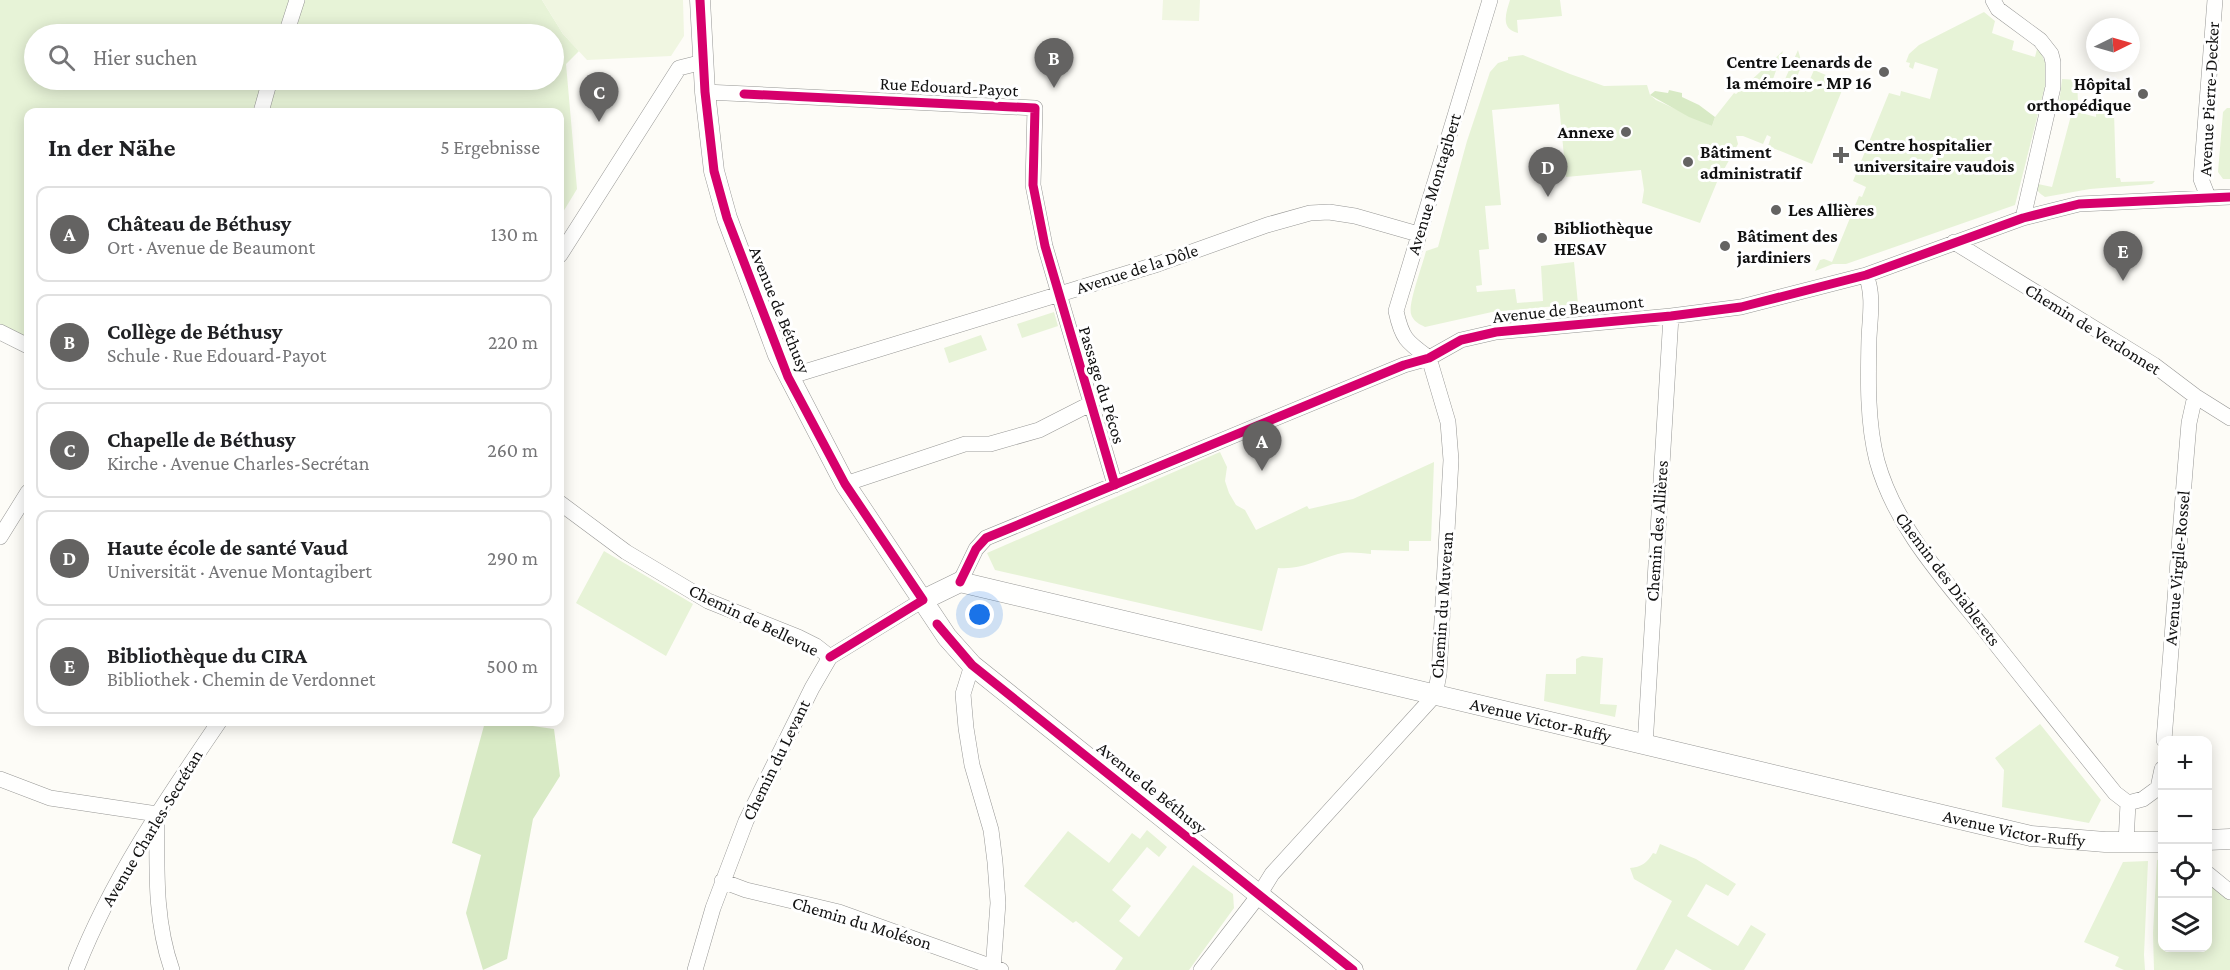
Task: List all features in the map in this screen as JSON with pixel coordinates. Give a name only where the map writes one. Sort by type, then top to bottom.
[{"type":"street","points":[[289,24],[297,0]]},
{"type":"street","name":"Avenue de Béthusy","points":[[700,0],[705,92],[714,171],[727,218],[788,377],[845,484],[946,637],[972,665],[1353,970]]},
{"type":"street","name":"Avenue Montagibert","points":[[1429,358],[1410,344],[1400,332],[1396,311],[1490,0]]},
{"type":"street","points":[[1993,0],[1998,9],[2046,46],[2053,62],[2053,87],[2023,218]]},
{"type":"street","name":"Avenue Pierre-Decker","points":[[2208,197],[2201,180],[2215,0]]},
{"type":"street","points":[[564,249],[679,68],[703,62]]},
{"type":"street","points":[[262,108],[267,90]]},
{"type":"street","name":"Rue Edouard-Payot","points":[[705,92],[1035,108],[1033,185],[1057,294]]},
{"type":"street","name":"Avenue de Beaumont","points":[[960,582],[976,549],[986,538],[1404,365],[1429,358],[1461,340],[1496,332],[1671,316],[1741,307],[1866,275],[2023,218],[2079,204],[2230,197]]},
{"type":"street","name":"Avenue de la Dôle","points":[[788,377],[1158,264],[1266,225],[1310,213],[1329,212],[1355,216],[1418,234]]},
{"type":"street","name":"Chemin de Verdonnet","points":[[1954,242],[2154,365],[2195,396],[2230,418]]},
{"type":"street","name":"Chemin des Diablerets","points":[[1866,275],[1871,287],[1869,352],[1872,439],[1886,489],[1897,513],[1952,590],[2115,793],[2128,803]]},
{"type":"street","name":"Passage du Pécos","points":[[1057,294],[1115,485]]},
{"type":"street","name":"Chemin des Allières","points":[[1644,746],[1671,316]]},
{"type":"street","points":[[0,332],[24,343]]},
{"type":"street","name":"Chemin du Muveran","points":[[1259,895],[1272,874],[1435,695],[1439,674],[1451,460],[1449,422],[1429,358]]},
{"type":"street","name":"Avenue Virgile-Rossel","points":[[2164,736],[2189,423],[2195,396]]},
{"type":"street","name":"Passage du Pécos","points":[[845,484],[965,444],[990,444],[1039,430],[1090,404]]},
{"type":"street","points":[[0,537],[24,498]]},
{"type":"street","name":"Chemin de Bellevue","points":[[564,505],[626,552],[708,601],[798,637],[816,646],[830,657]]},
{"type":"street","points":[[923,600],[960,582]]},
{"type":"street","name":"Avenue Victor-Ruffy","points":[[960,582],[2031,836],[2126,843],[2158,842]]},
{"type":"street","name":"Chemin du Levant","points":[[695,970],[722,881],[746,820],[830,657],[923,600]]},
{"type":"street","points":[[972,665],[963,694],[972,765],[992,830],[998,903],[996,969]]},
{"type":"street","name":"Avenue Charles-Secrétan","points":[[76,970],[114,885],[157,814],[216,726]]},
{"type":"street","points":[[0,779],[50,798],[157,814],[157,908],[172,970]]},
{"type":"street","points":[[2126,843],[2128,803],[2144,799],[2158,788]]},
{"type":"street","points":[[2212,840],[2230,839]]},
{"type":"street","points":[[2212,877],[2230,892]]},
{"type":"street","name":"Chemin du Moléson","points":[[722,881],[746,890],[839,912],[996,969]]},
{"type":"street","points":[[1201,970],[1259,895]]},
{"type":"green space","points":[[0,0],[542,0],[557,24],[24,24],[24,90],[564,90],[564,35],[579,51],[566,64],[577,189],[564,210],[564,108],[24,108],[24,336],[0,324]]},
{"type":"green space","points":[[542,0],[683,0],[684,36],[671,56],[587,60],[564,35],[564,24],[557,24]]},
{"type":"green space","points":[[1163,0],[1200,0],[1199,21],[1162,20]]},
{"type":"green space","points":[[1510,0],[1560,0],[1562,16],[1517,20],[1518,33],[1509,28],[1506,20]]},
{"type":"green space","points":[[1984,12],[1995,21],[1992,33],[2014,41],[2012,50],[2035,57],[2038,45],[2046,65],[2046,82],[2015,205],[1846,264],[1833,264],[1815,271],[1820,260],[1832,262],[1859,196],[1862,197],[1866,187],[1853,181],[1889,93],[1900,96],[1901,91],[1930,99],[1938,69],[1915,62],[1913,69],[1909,67],[1910,63],[1906,62],[1909,54],[1919,45]]},
{"type":"green space","points":[[1798,50],[1802,64],[1795,82],[1807,86],[1814,70],[1845,83],[1812,164],[1768,146],[1771,137],[1767,135],[1763,144],[1743,136],[1736,136],[1738,144],[1717,182],[1700,223],[1642,203],[1644,190],[1641,170],[1566,177],[1559,104],[1492,110],[1501,205],[1485,206],[1489,249],[1479,250],[1482,285],[1476,286],[1477,292],[1515,289],[1517,303],[1543,301],[1541,266],[1574,262],[1578,304],[1492,312],[1425,327],[1413,319],[1412,301],[1426,251],[1438,247],[1467,141],[1490,72],[1498,63],[1508,60],[1508,57],[1523,55],[1604,86],[1647,85],[1650,95],[1656,100],[1712,126],[1715,117],[1734,93],[1736,94],[1783,51],[1773,79],[1774,87],[1782,86]]},
{"type":"green space","points":[[2062,79],[2077,80],[2078,102],[2085,114],[2096,117],[2096,112],[2114,112],[2116,178],[2120,178],[2121,182],[2155,181],[2152,184],[2090,189],[2045,197],[2040,193],[2037,188],[2038,184],[2052,187],[2073,108],[2059,104]]},
{"type":"green space","points":[[1669,90],[1682,93],[1682,97],[1699,105],[1715,117],[1712,126],[1689,117],[1650,95],[1655,91],[1668,93]]},
{"type":"green space","points":[[2230,108],[2230,179],[2223,179],[2218,172],[2223,112]]},
{"type":"green space","points":[[1054,312],[1058,326],[1022,338],[1017,324]]},
{"type":"green space","points":[[981,335],[987,350],[949,363],[944,348]]},
{"type":"green space","points":[[1220,452],[1227,467],[1225,481],[1229,493],[1236,505],[1245,510],[1256,530],[1307,506],[1309,509],[1353,499],[1434,462],[1431,541],[1409,541],[1409,551],[1371,550],[1371,554],[1342,553],[1301,566],[1278,568],[1262,631],[995,570],[987,553]]},
{"type":"green space","points":[[604,551],[693,604],[666,656],[576,603]]},
{"type":"green space","points":[[1582,656],[1603,658],[1600,704],[1617,705],[1615,717],[1544,701],[1546,674],[1576,674],[1576,659]]},
{"type":"green space","points":[[2040,724],[2101,800],[2089,823],[2002,807],[2004,770],[1995,758]]},
{"type":"green space","points":[[484,726],[533,726],[554,729],[560,776],[533,819],[507,959],[483,970],[466,913],[481,855],[452,843]]},
{"type":"green space","points":[[1147,830],[1167,847],[1159,857],[1147,847],[1112,890],[1131,906],[1119,921],[1139,937],[1193,865],[1233,894],[1234,908],[1189,970],[1115,970],[1123,958],[1076,921],[1073,923],[1024,886],[1068,831],[1109,863],[1132,833],[1140,839]]},
{"type":"green space","points":[[1660,844],[1696,859],[1736,884],[1728,896],[1706,884],[1687,916],[1738,946],[1751,925],[1766,934],[1744,970],[1712,970],[1676,949],[1664,970],[1636,970],[1672,901],[1634,879],[1630,868],[1641,865],[1653,853],[1656,854]]},
{"type":"green space","points":[[2157,860],[2158,952],[2212,952],[2212,883],[2230,898],[2230,970],[2154,970],[2153,933]]},
{"type":"green space","points":[[2148,861],[2145,970],[2124,970],[2115,966],[2119,957],[2084,942],[2123,862]]},
{"type":"cycle path","points":[[700,0],[705,92],[714,171],[727,218],[788,377],[845,484],[923,600],[830,657]]},
{"type":"cycle path","points":[[744,94],[1035,108],[1033,185],[1045,246],[1115,485]]},
{"type":"cycle path","points":[[960,582],[976,549],[986,538],[1404,365],[1429,358],[1461,340],[1496,332],[1671,316],[1741,307],[1866,275],[2023,218],[2079,204],[2230,197]]},
{"type":"cycle path","points":[[937,624],[972,665],[1353,970]]},
{"type":"place","name":"Centre Leenards de la mémoire - MP 16","points":[[1884,72]]},
{"type":"place","name":"Collège de Béthusy","points":[[1054,88]]},
{"type":"place","name":"Hôpital orthopédique","points":[[2143,94]]},
{"type":"place","name":"Chapelle de Béthusy","points":[[599,122]]},
{"type":"place","name":"Annexe","points":[[1626,132]]},
{"type":"place","name":"Centre hospitalier universitaire vaudois","points":[[1841,155]]},
{"type":"place","name":"Bâtiment administratif","points":[[1688,162]]},
{"type":"place","name":"Haute école de santé Vaud","points":[[1548,197]]},
{"type":"place","name":"Les Allières","points":[[1776,210]]},
{"type":"place","name":"Bibliothèque HESAV","points":[[1542,238]]},
{"type":"place","name":"Bâtiment des jardiniers","points":[[1725,246]]},
{"type":"place","name":"Bibliothèque du CIRA","points":[[2123,281]]},
{"type":"place","name":"Château de Béthusy","points":[[1262,471]]}]
